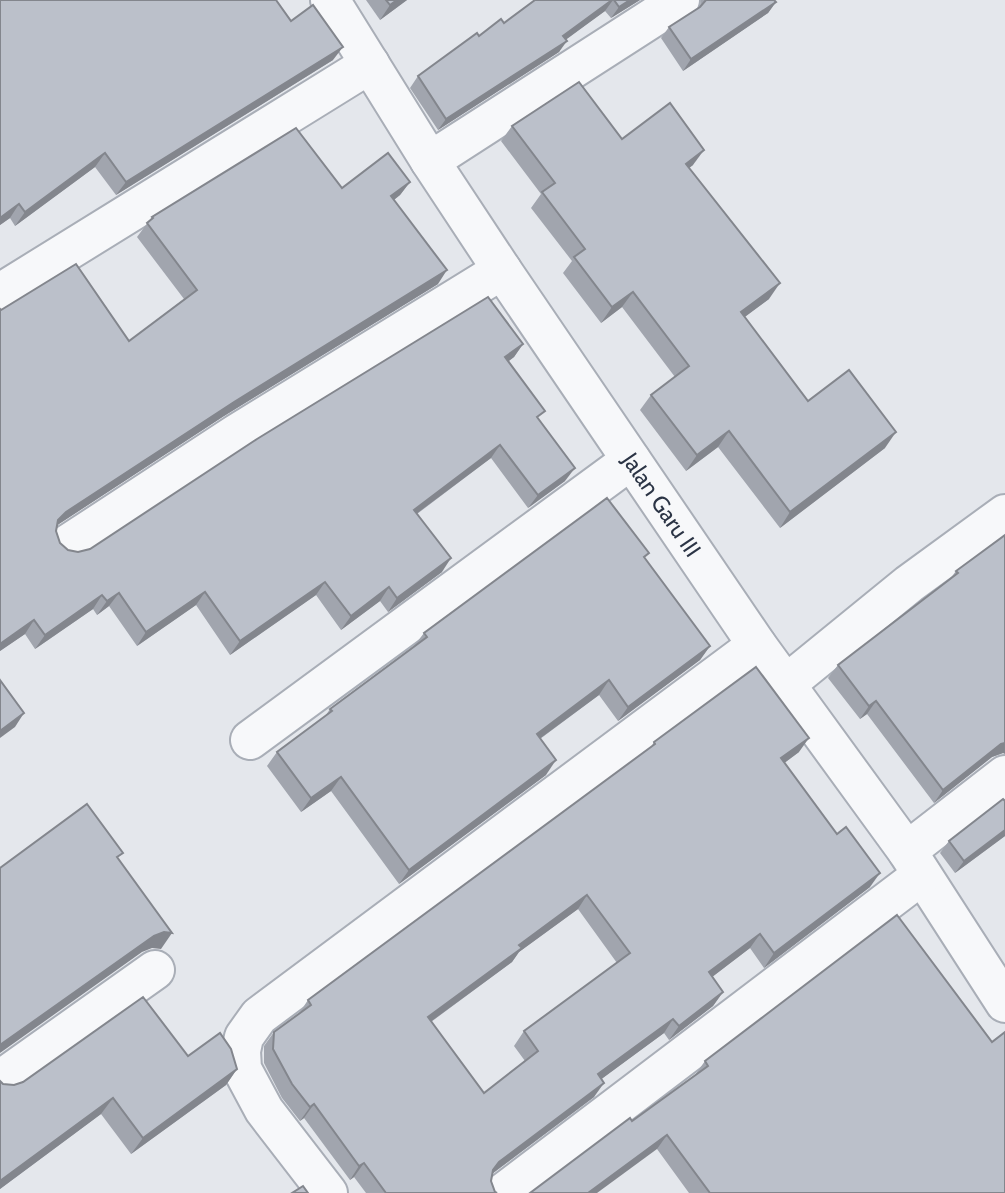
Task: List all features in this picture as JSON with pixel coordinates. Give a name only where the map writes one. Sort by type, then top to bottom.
[{"type":"street","name":"Jalan Garu III","points":[[330,0],[430,161],[502,270],[757,645],[915,863],[1005,1003]]},
{"type":"street","points":[[430,161],[680,0]]},
{"type":"street","points":[[0,293],[370,64]]},
{"type":"street","points":[[68,544],[236,434],[502,270]]},
{"type":"street","points":[[250,740],[631,460]]},
{"type":"street","points":[[785,685],[909,584],[1005,514]]},
{"type":"street","points":[[328,1193],[264,1110],[242,1069],[241,1051],[249,1027],[259,1016],[757,645]]},
{"type":"street","points":[[503,1193],[915,863],[1005,775]]},
{"type":"street","points":[[0,1080],[155,970]]},
{"type":"building","points":[[0,0],[276,0],[291,21],[313,5],[343,47],[126,182],[105,153],[25,212],[19,204],[0,218]]},
{"type":"building","points":[[535,0],[612,0],[563,36],[567,41],[446,119],[418,76],[477,33],[479,36],[501,19],[504,23]]},
{"type":"building","points":[[614,0],[630,0],[619,7]]},
{"type":"building","points":[[706,0],[776,2],[691,59],[669,27],[700,7]]},
{"type":"building","points":[[579,82],[622,139],[670,103],[704,150],[686,164],[780,283],[741,312],[808,401],[849,370],[896,432],[790,512],[729,431],[697,455],[651,395],[689,366],[633,292],[612,307],[574,257],[585,249],[542,192],[555,183],[512,126]]},
{"type":"building","points":[[296,128],[342,188],[388,153],[410,182],[391,196],[447,270],[234,402],[66,512],[58,520],[56,531],[60,543],[68,550],[78,552],[90,549],[257,439],[488,297],[523,344],[505,357],[545,411],[537,417],[575,468],[538,495],[500,445],[414,510],[451,558],[397,598],[389,587],[351,616],[325,582],[240,641],[205,592],[146,632],[119,593],[107,601],[102,595],[45,635],[34,620],[0,644],[0,309],[76,264],[129,341],[197,290],[147,223],[152,217]]},
{"type":"building","points":[[607,498],[649,553],[644,557],[710,646],[628,707],[609,680],[537,734],[556,760],[409,870],[341,777],[311,798],[277,752],[427,637],[424,633]]},
{"type":"building","points":[[1005,535],[1005,743],[943,790],[876,701],[869,706],[838,665]]},
{"type":"building","points":[[756,667],[809,738],[781,758],[837,834],[846,827],[880,873],[774,953],[760,934],[709,972],[723,992],[679,1026],[673,1019],[598,1074],[604,1083],[499,1162],[493,1170],[491,1181],[497,1193],[386,1193],[364,1163],[359,1166],[314,1104],[310,1107],[292,1084],[273,1049],[274,1032],[311,1005],[308,1000],[655,744],[654,742]],"holes":[[[587,895],[630,953],[524,1031],[538,1051],[484,1093],[428,1017],[522,948],[519,945]]]},
{"type":"building","points":[[0,680],[24,713],[0,731]]},
{"type":"building","points":[[1003,799],[1005,830],[964,861],[949,841]]},
{"type":"building","points":[[87,804],[123,853],[117,857],[172,933],[164,932],[154,936],[0,1045],[0,868]]},
{"type":"building","points":[[897,915],[992,1042],[1005,1032],[1005,1193],[710,1193],[667,1135],[588,1193],[530,1193],[630,1118],[632,1121],[708,1066],[705,1061]]},
{"type":"building","points":[[143,997],[188,1056],[220,1033],[231,1049],[237,1069],[143,1138],[113,1098],[0,1181],[0,1081],[14,1085],[23,1082]]},
{"type":"building","points":[[303,1186],[308,1193],[292,1193]]}]
